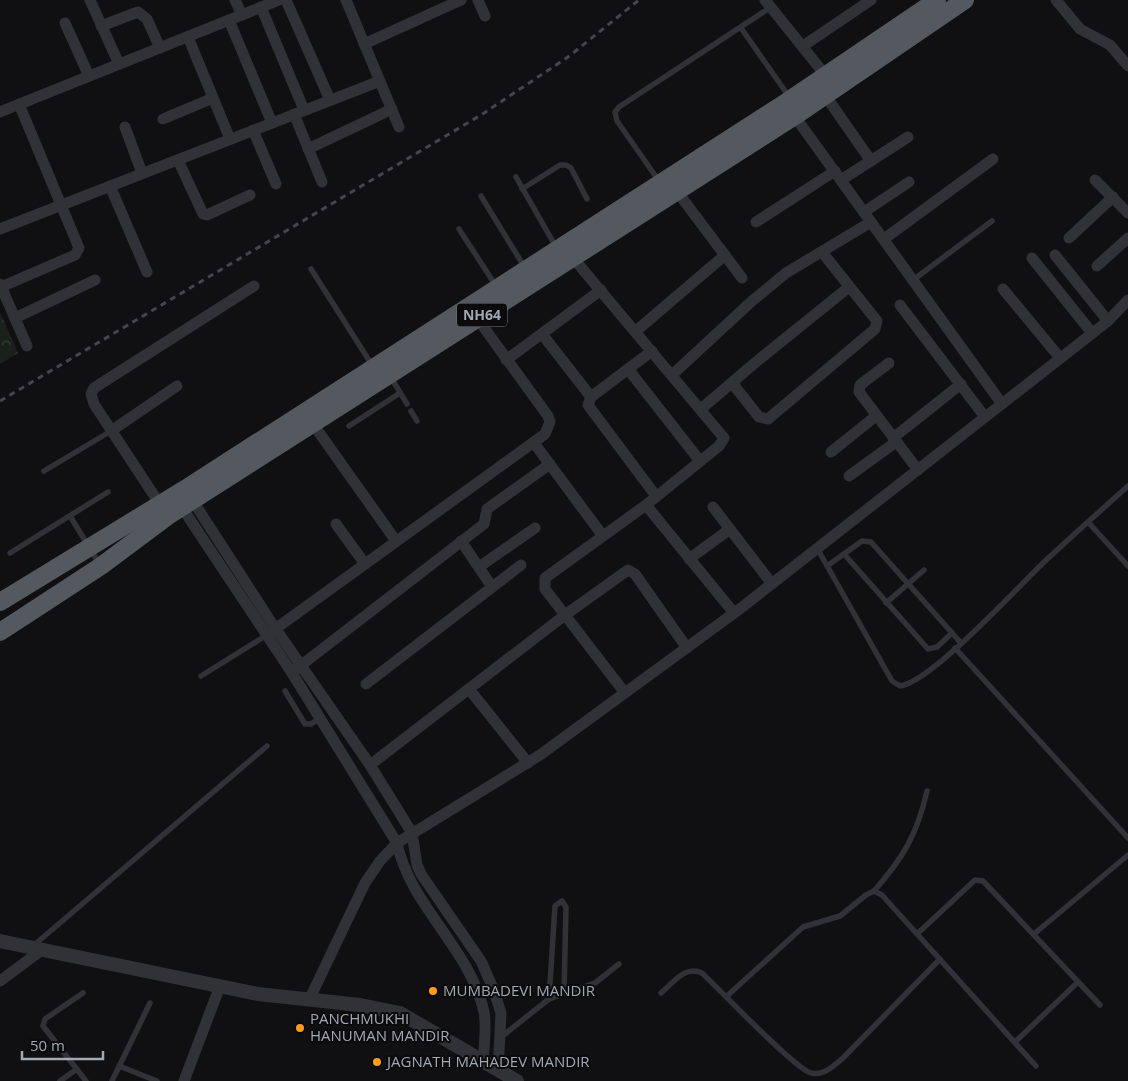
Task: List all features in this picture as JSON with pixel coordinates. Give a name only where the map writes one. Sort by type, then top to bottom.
[{"type":"highway","name":"NH64","points":[[829,86],[937,0]]},
{"type":"highway","name":"NH64","points":[[0,632],[101,566],[177,502],[381,374],[477,318],[564,251],[668,187],[790,106],[829,86],[960,1]]},
{"type":"highway","name":"NH64","points":[[0,602],[90,548],[177,502],[313,424],[497,288],[526,269],[564,251]]},
{"type":"highway","points":[[0,618],[81,566],[90,548]]},
{"type":"street","points":[[90,0],[119,64]]},
{"type":"street","points":[[235,0],[242,15]]},
{"type":"street","points":[[0,112],[279,0]]},
{"type":"street","points":[[286,0],[330,100]]},
{"type":"street","points":[[346,0],[399,127]]},
{"type":"street","points":[[364,44],[461,0]]},
{"type":"street","points":[[478,0],[485,16]]},
{"type":"street","points":[[803,46],[872,0]]},
{"type":"street","points":[[1056,0],[1080,29],[1110,45],[1128,66]]},
{"type":"street","points":[[768,3],[803,46],[829,86],[871,160]]},
{"type":"street","points":[[261,7],[299,112],[308,149],[322,182]]},
{"type":"street","points":[[101,26],[138,12],[147,19],[160,48]]},
{"type":"street","points":[[229,20],[272,123]]},
{"type":"street","points":[[65,23],[89,76]]},
{"type":"street","points":[[188,37],[230,139]]},
{"type":"street","points":[[0,229],[380,81]]},
{"type":"street","points":[[163,119],[213,98]]},
{"type":"street","points":[[19,104],[77,242],[78,253],[1,286],[27,346]]},
{"type":"street","points":[[790,106],[1002,404]]},
{"type":"street","points":[[308,149],[392,109]]},
{"type":"street","points":[[125,127],[142,174]]},
{"type":"street","points":[[253,130],[276,184]]},
{"type":"street","points":[[756,222],[838,175],[871,160],[908,137]]},
{"type":"street","points":[[884,239],[993,159]]},
{"type":"street","points":[[178,160],[203,214],[206,215],[250,195]]},
{"type":"street","points":[[1095,180],[1127,211]]},
{"type":"street","points":[[864,212],[909,182]]},
{"type":"street","points":[[110,186],[147,272]]},
{"type":"street","points":[[668,187],[742,278]]},
{"type":"street","points":[[1069,238],[1113,197]]},
{"type":"street","points":[[672,375],[752,301],[786,273],[871,222]]},
{"type":"street","points":[[1097,266],[1128,238]]},
{"type":"street","points":[[564,251],[636,330],[724,438],[719,446],[646,504],[544,578],[545,589],[625,693]]},
{"type":"street","points":[[732,383],[759,417],[768,419],[875,329],[876,321],[822,252]]},
{"type":"street","points":[[636,330],[725,255]]},
{"type":"street","points":[[1055,255],[1108,321]]},
{"type":"street","points":[[1032,258],[1092,333]]},
{"type":"street","points":[[15,318],[96,280]]},
{"type":"street","points":[[254,286],[94,388],[91,394],[94,404],[111,431],[177,502],[271,631],[296,669],[370,766],[412,833],[417,865],[421,874],[487,972],[501,1013],[498,1071]]},
{"type":"street","points":[[701,409],[849,287]]},
{"type":"street","points":[[1003,289],[1060,358]]},
{"type":"street","points":[[506,360],[601,290]]},
{"type":"street","points":[[309,1000],[365,883],[380,861],[397,842],[528,763],[687,648],[772,584],[1108,321],[1128,300]]},
{"type":"street","points":[[900,305],[985,417]]},
{"type":"street","points":[[271,631],[534,443],[548,428],[548,416],[477,318]]},
{"type":"street","points":[[542,334],[591,397]]},
{"type":"street","points":[[652,351],[591,397],[588,405],[591,412],[656,496]]},
{"type":"street","points":[[889,363],[860,385],[861,396],[918,470]]},
{"type":"street","points":[[628,369],[700,461]]},
{"type":"street","points":[[849,476],[961,384]]},
{"type":"street","points":[[111,431],[177,386]]},
{"type":"street","points":[[831,452],[876,416]]},
{"type":"street","points":[[313,424],[396,541]]},
{"type":"street","points":[[534,443],[603,536]]},
{"type":"street","points":[[296,669],[484,524],[487,509],[550,464]]},
{"type":"street","points":[[646,504],[734,613]]},
{"type":"street","points":[[713,507],[772,584]]},
{"type":"street","points":[[336,524],[365,564]]},
{"type":"street","points":[[479,567],[535,528]]},
{"type":"street","points":[[689,559],[730,529]]},
{"type":"street","points":[[461,541],[492,587]]},
{"type":"street","points":[[366,684],[521,565]]},
{"type":"street","points":[[370,766],[625,571],[630,570],[687,648]]},
{"type":"street","points":[[296,669],[320,718],[397,842],[403,866],[410,880],[470,970],[478,991],[486,1028],[483,1061]]},
{"type":"street","points":[[469,689],[528,763]]},
{"type":"street","points":[[0,941],[258,994],[360,1005],[400,1013],[517,1081]]},
{"type":"street","points":[[0,981],[37,948]]},
{"type":"street","points":[[184,1081],[220,986]]},
{"type":"lane","points":[[668,187],[617,121],[615,112],[619,107],[741,28],[768,3]]},
{"type":"lane","points":[[741,28],[790,106]]},
{"type":"lane","points":[[522,188],[560,165],[566,164],[571,168],[587,199]]},
{"type":"lane","points":[[516,177],[564,251]]},
{"type":"lane","points":[[481,196],[526,269]]},
{"type":"lane","points":[[913,280],[992,221]]},
{"type":"lane","points":[[459,229],[497,288]]},
{"type":"lane","points":[[311,269],[381,374],[400,393],[407,404]]},
{"type":"lane","points":[[349,426],[400,393]]},
{"type":"lane","points":[[411,411],[417,421]]},
{"type":"lane","points":[[44,471],[111,431]]},
{"type":"lane","points":[[818,548],[892,681],[900,686],[919,679],[961,643],[1128,486]]},
{"type":"lane","points":[[10,554],[108,492]]},
{"type":"lane","points":[[70,516],[101,566]]},
{"type":"lane","points":[[1088,522],[1128,566]]},
{"type":"lane","points":[[827,566],[862,540],[871,542],[907,585],[961,643]]},
{"type":"lane","points":[[844,554],[928,649],[937,647],[952,633]]},
{"type":"lane","points":[[886,603],[924,570]]},
{"type":"lane","points":[[201,676],[271,631]]},
{"type":"lane","points":[[955,648],[1128,838]]},
{"type":"lane","points":[[285,691],[305,724],[311,724],[320,718]]},
{"type":"lane","points":[[37,948],[267,746]]},
{"type":"lane","points":[[726,996],[803,927],[840,916],[866,894],[874,891],[893,869],[912,840],[928,791]]},
{"type":"lane","points":[[1034,934],[1128,855]]},
{"type":"lane","points":[[917,934],[974,880],[983,881],[993,889],[1100,1005]]},
{"type":"lane","points":[[874,891],[882,895],[1036,1066]]},
{"type":"lane","points":[[549,999],[554,906],[562,901],[566,907],[564,993]]},
{"type":"lane","points":[[661,993],[688,970],[694,969],[702,973],[768,1038],[808,1073],[818,1074],[825,1072],[842,1059],[940,959]]},
{"type":"lane","points":[[501,1037],[549,999],[595,984],[619,964]]},
{"type":"lane","points":[[1015,1042],[1078,982]]},
{"type":"lane","points":[[83,993],[43,1023],[44,1030],[86,1081]]},
{"type":"lane","points":[[112,1081],[150,1003]]},
{"type":"lane","points":[[119,1066],[157,1081]]},
{"type":"lane","points":[[60,1081],[76,1070]]},
{"type":"green space","points":[[0,312],[18,353],[0,364]]},
{"type":"railway","points":[[0,401],[481,115],[568,57],[639,0]]},
{"type":"place","name":"MUMBADEVI MANDIR","points":[[433,991]]},
{"type":"place","name":"PANCHMUKHI HANUMAN MANDIR","points":[[300,1028]]},
{"type":"place","name":"JAGNATH MAHADEV MANDIR","points":[[377,1062]]}]
